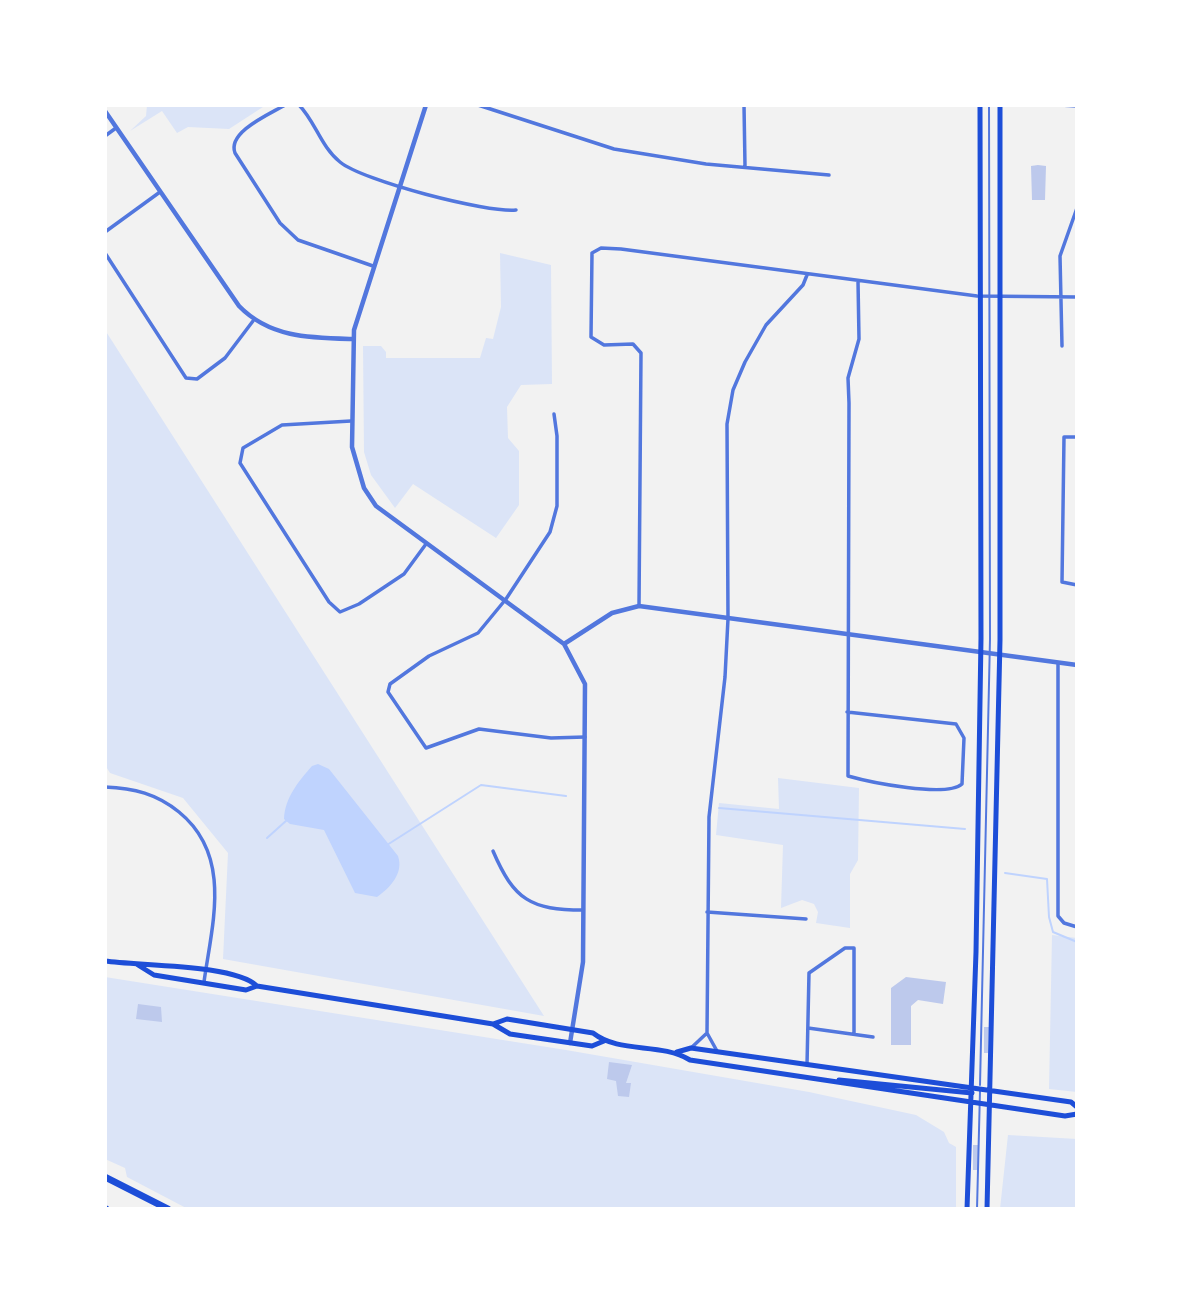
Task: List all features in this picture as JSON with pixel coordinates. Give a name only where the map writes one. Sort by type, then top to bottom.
[{"type":"highway","points":[[105,1177],[168,1209]]},
{"type":"main road","points":[[967,1209],[981,652],[980,105]]},
{"type":"main road","points":[[987,1209],[999,656],[1000,105]]},
{"type":"main road","points":[[105,961],[138,965],[155,963],[206,971],[249,979],[257,986]]},
{"type":"main road","points":[[138,965],[154,975],[246,990],[257,986],[493,1024],[510,1034],[592,1046],[604,1041]]},
{"type":"main road","points":[[493,1024],[507,1019],[593,1033],[604,1041],[677,1052],[690,1060],[989,1107],[1065,1116],[1077,1114]]},
{"type":"main road","points":[[677,1052],[691,1048],[971,1091]]},
{"type":"main road","points":[[980,1090],[991,1072]]},
{"type":"main road","points":[[816,1080],[980,1090],[1071,1102],[1077,1107]]},
{"type":"street","points":[[285,105],[236,137],[233,148],[235,153],[281,223],[298,240],[373,266]]},
{"type":"street","points":[[299,105],[341,163],[399,186],[493,209],[516,210]]},
{"type":"street","points":[[426,105],[356,319],[351,421],[354,464],[364,488],[376,506],[564,644],[584,684],[583,962],[570,1043]]},
{"type":"street","points":[[478,105],[614,149],[706,164],[829,174]]},
{"type":"street","points":[[744,105],[745,166]]},
{"type":"street","points":[[1060,105],[1077,106]]},
{"type":"street","points":[[105,111],[239,306],[253,321],[288,335],[353,340]]},
{"type":"street","points":[[105,136],[116,128]]},
{"type":"street","points":[[105,232],[160,192]]},
{"type":"street","points":[[1062,346],[1060,256],[1077,208]]},
{"type":"street","points":[[639,606],[641,353],[637,345],[604,345],[591,337],[590,259],[597,250],[621,249],[990,297],[1077,297]]},
{"type":"street","points":[[105,253],[186,378],[197,379],[225,358],[253,321]]},
{"type":"street","points":[[719,1052],[710,1044],[707,1033],[707,912],[709,817],[728,619],[727,424],[733,390],[766,326],[803,285],[807,274]]},
{"type":"street","points":[[847,712],[950,722],[961,728],[964,738],[963,782],[955,790],[880,784],[848,776],[847,712],[849,636],[848,378],[859,339],[858,281]]},
{"type":"street","points":[[554,414],[557,436],[555,519],[506,599],[478,632],[429,656],[390,684],[388,692],[426,748],[479,729],[551,738],[585,737]]},
{"type":"street","points":[[351,421],[282,425],[243,448],[240,463],[329,602],[340,612],[348,611],[404,575],[426,544]]},
{"type":"street","points":[[1077,437],[1064,437],[1062,582],[1077,585]]},
{"type":"street","points":[[564,644],[612,613],[639,606],[1077,665]]},
{"type":"street","points":[[1058,663],[1058,916],[1064,923],[1077,927]]},
{"type":"street","points":[[105,788],[145,792],[167,802],[186,818],[205,842],[211,856],[216,885],[204,982]]},
{"type":"street","points":[[493,851],[504,875],[523,900],[551,909],[583,911]]},
{"type":"street","points":[[707,912],[806,919]]},
{"type":"street","points":[[807,1065],[809,973],[845,948],[854,948],[854,1033]]},
{"type":"street","points":[[808,1028],[873,1037]]},
{"type":"street","points":[[691,1048],[707,1033]]},
{"type":"lane","points":[[977,1209],[989,654],[989,105]]},
{"type":"shaded area","points":[[147,105],[266,105],[229,129],[188,127],[177,133],[162,111],[130,131],[146,116]]},
{"type":"shaded area","points":[[500,253],[551,265],[552,384],[521,385],[507,407],[508,438],[519,451],[519,505],[496,538],[413,484],[395,508],[371,475],[364,452],[363,346],[381,346],[386,352],[386,358],[480,358],[486,338],[493,339],[501,307]]},
{"type":"shaded area","points":[[105,330],[544,1016],[223,959],[228,853],[183,798],[110,773],[105,765]]},
{"type":"shaded area","points":[[778,778],[859,788],[858,860],[850,874],[850,928],[816,923],[818,912],[814,904],[802,900],[781,908],[783,845],[716,835],[719,803],[779,809]]},
{"type":"shaded area","points":[[1052,935],[1077,938],[1077,1092],[1049,1089]]},
{"type":"shaded area","points":[[105,977],[566,1050],[809,1092],[916,1115],[944,1132],[949,1143],[956,1147],[956,1209],[188,1209],[127,1177],[125,1168],[105,1159]]},
{"type":"shaded area","points":[[1008,1135],[1077,1139],[1077,1209],[1000,1209]]},
{"type":"water","points":[[318,764],[329,769],[398,856],[397,874],[391,885],[377,897],[355,893],[324,830],[290,824],[284,819],[294,790],[312,766]]},
{"type":"building","points":[[1031,166],[1046,166],[1045,200],[1032,200]]},
{"type":"building","points":[[906,977],[946,982],[943,1004],[918,1000],[911,1006],[911,1045],[891,1045],[891,988]]},
{"type":"building","points":[[138,1004],[161,1007],[162,1022],[136,1019]]},
{"type":"building","points":[[984,1027],[989,1027],[988,1053],[984,1053]]},
{"type":"building","points":[[609,1062],[632,1065],[626,1083],[631,1083],[629,1097],[618,1096],[616,1081],[607,1079]]},
{"type":"building","points":[[973,1145],[978,1145],[978,1170],[973,1170]]},
{"type":"waterway","points":[[387,845],[481,785],[566,796]]},
{"type":"waterway","points":[[719,808],[965,829]]},
{"type":"waterway","points":[[267,838],[287,820]]},
{"type":"waterway","points":[[1005,873],[1047,879],[1049,917],[1053,932],[1077,942]]}]
